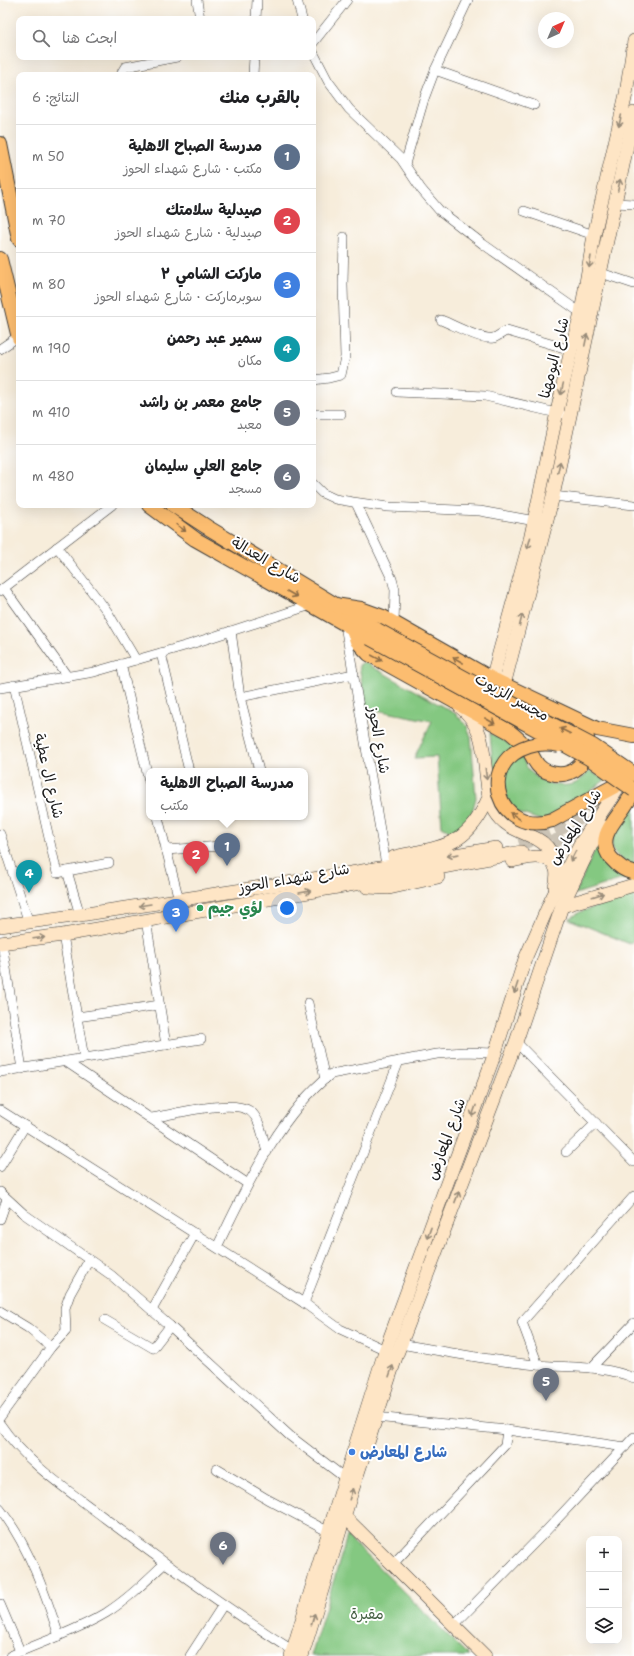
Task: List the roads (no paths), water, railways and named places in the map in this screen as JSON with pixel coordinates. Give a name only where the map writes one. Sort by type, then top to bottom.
[{"type":"main road","points":[[0,144],[16,224]]},
{"type":"main road","points":[[0,259],[16,325]]},
{"type":"main road","name":"شارع العدالة","points":[[153,508],[195,539],[349,627],[373,634]]},
{"type":"main road","name":"شارع العدالة","points":[[178,508],[335,605],[373,634]]},
{"type":"main road","points":[[335,605],[361,609],[383,617],[492,679],[578,721],[606,732],[634,736]]},
{"type":"main road","points":[[349,627],[368,654],[444,694],[510,732],[524,744],[537,765],[546,772],[569,772],[578,766],[585,758],[589,741],[585,730],[578,721]]},
{"type":"main road","name":"مجسر الزيوت","points":[[373,634],[602,767],[633,791]]},
{"type":"main road","name":"مجسر الزيوت","points":[[373,634],[488,691],[593,746],[634,774]]},
{"type":"main road","points":[[568,747],[548,743],[532,745],[524,747],[505,761],[499,774],[498,789],[502,802],[511,814],[531,823],[552,820],[622,782]]},
{"type":"main road","points":[[633,791],[626,806],[609,827],[606,848],[612,859],[623,869],[634,873]]},
{"type":"street","points":[[197,0],[200,16]]},
{"type":"street","points":[[256,16],[257,0]]},
{"type":"street","points":[[297,0],[301,16]]},
{"type":"street","points":[[316,39],[347,0]]},
{"type":"street","points":[[405,164],[424,99],[435,70],[468,0]]},
{"type":"street","name":"شارع البومهنا","points":[[504,685],[510,638],[557,412],[581,313],[594,235],[626,94],[634,41]]},
{"type":"street","points":[[316,58],[328,81],[349,109],[405,164],[421,189],[438,210],[483,244],[581,313]]},
{"type":"street","points":[[122,72],[125,67],[161,60]]},
{"type":"street","points":[[253,72],[254,60]]},
{"type":"street","points":[[435,70],[534,105]]},
{"type":"street","name":"شارع البومهنا","points":[[492,679],[510,638],[553,496],[634,113]]},
{"type":"street","points":[[616,203],[634,204]]},
{"type":"street","points":[[524,211],[594,235]]},
{"type":"street","points":[[316,380],[341,375],[345,357],[343,285],[344,237]]},
{"type":"street","points":[[601,273],[634,284]]},
{"type":"street","points":[[441,320],[486,338],[495,338],[501,332],[507,331],[571,350]]},
{"type":"street","points":[[0,349],[16,339]]},
{"type":"street","points":[[397,392],[485,396],[557,412],[570,417]]},
{"type":"street","points":[[316,414],[341,414]]},
{"type":"street","points":[[316,487],[322,493],[335,499],[356,503],[388,507],[480,511],[535,521]]},
{"type":"street","points":[[553,496],[634,506]]},
{"type":"street","points":[[356,503],[392,579],[395,595],[394,624]]},
{"type":"street","points":[[67,676],[2,590],[108,508]]},
{"type":"street","points":[[57,547],[107,611],[136,660]]},
{"type":"street","points":[[0,688],[94,672],[232,632],[311,605]]},
{"type":"street","name":"شارع الحوز","points":[[349,627],[354,674],[385,859]]},
{"type":"street","points":[[232,632],[240,696],[258,768]]},
{"type":"street","points":[[161,653],[188,768]]},
{"type":"street","points":[[121,664],[146,768]]},
{"type":"street","points":[[240,696],[354,674]]},
{"type":"street","name":"شارع ال عطية","points":[[14,685],[57,873],[67,871]]},
{"type":"street","points":[[444,694],[468,713],[478,727],[482,739],[489,797],[494,810],[504,822],[517,831],[536,838],[545,845],[554,859],[557,872],[556,903],[634,885]]},
{"type":"street","name":"شارع المعارض","points":[[295,1654],[345,1478],[516,1042],[540,968],[556,903],[580,844],[634,766]]},
{"type":"street","name":"شارع المعارض","points":[[295,1654],[344,1516],[395,1350],[495,1053],[525,958],[601,828],[611,813],[633,791]]},
{"type":"street","points":[[347,879],[366,864],[445,845],[455,841],[472,827],[479,818],[489,797]]},
{"type":"street","points":[[159,820],[166,850],[185,899],[193,912]]},
{"type":"street","points":[[0,834],[29,923]]},
{"type":"street","points":[[166,850],[221,846]]},
{"type":"street","name":"شارع شهداء الحوز","points":[[1,943],[63,935],[193,912],[347,879],[520,848]]},
{"type":"street","points":[[347,879],[374,888],[389,888],[537,856],[545,857],[553,862],[557,872]]},
{"type":"street","points":[[80,915],[67,871],[109,863]]},
{"type":"street","name":"شارع شهداء الحوز","points":[[0,926],[29,923],[185,899],[347,879]]},
{"type":"street","points":[[146,920],[166,1045]]},
{"type":"street","points":[[63,935],[84,1058]]},
{"type":"street","points":[[1,943],[22,1069]]},
{"type":"street","points":[[525,958],[540,968]]},
{"type":"street","points":[[308,1003],[325,1079]]},
{"type":"street","points":[[77,1017],[160,1005]]},
{"type":"street","points":[[0,1072],[201,1039]]},
{"type":"street","points":[[516,1042],[634,1162]]},
{"type":"street","points":[[217,1247],[248,1184],[282,1127],[320,1083],[331,1074],[437,1054],[464,1052],[495,1053]]},
{"type":"street","points":[[65,1061],[248,1184]]},
{"type":"street","points":[[304,1303],[399,1061]]},
{"type":"street","points":[[150,1118],[222,1106],[239,1106],[250,1111],[257,1120],[267,1152]]},
{"type":"street","points":[[0,1110],[304,1303],[340,1329],[395,1350],[467,1356],[538,1366],[591,1368],[634,1378]]},
{"type":"street","points":[[566,1152],[596,1123]]},
{"type":"street","points":[[0,1167],[25,1126]]},
{"type":"street","points":[[0,1219],[3,1196]]},
{"type":"street","points":[[3,1196],[24,1214],[111,1275],[170,1326],[290,1436],[345,1478]]},
{"type":"street","points":[[538,1366],[522,1322],[634,1196]]},
{"type":"street","points":[[152,1310],[195,1233]]},
{"type":"street","points":[[0,1416],[51,1347],[66,1331],[65,1308],[70,1294],[89,1260]]},
{"type":"street","points":[[0,1311],[28,1328],[51,1347]]},
{"type":"street","points":[[105,1320],[153,1348],[170,1326]]},
{"type":"street","points":[[591,1368],[634,1323]]},
{"type":"street","points":[[375,1417],[507,1430],[625,1447]]},
{"type":"street","points":[[0,1424],[8,1436],[40,1469],[165,1563],[295,1654]]},
{"type":"street","points":[[393,1564],[504,1444],[507,1430]]},
{"type":"street","points":[[454,1625],[545,1532],[634,1437]]},
{"type":"street","points":[[218,1469],[267,1499],[329,1532]]},
{"type":"street","points":[[0,1509],[12,1524],[47,1598],[59,1636]]},
{"type":"street","points":[[344,1516],[485,1656]]},
{"type":"street","points":[[10,1656],[59,1636],[106,1613],[138,1589],[165,1563]]},
{"type":"street","points":[[0,1604],[20,1652]]},
{"type":"street","points":[[190,1656],[223,1605]]},
{"type":"tunnel","points":[[552,842],[570,835],[594,821],[608,809],[634,781]]},
{"type":"tunnel","points":[[519,844],[556,831],[589,813],[610,797]]},
{"type":"place","name":"مدرسة الصباح الاهلية","points":[[227,866]]},
{"type":"place","name":"صيدلية سلامتك","points":[[196,874]]},
{"type":"place","name":"سمير عبد رحمن","points":[[29,893]]},
{"type":"place","name":"لؤي جيم","points":[[200,908]]},
{"type":"place","name":"ماركت الشامي ٣","points":[[176,932]]},
{"type":"place","name":"جامع معمر بن راشد","points":[[546,1401]]},
{"type":"place","name":"شارع المعارض","points":[[352,1452]]},
{"type":"place","name":"جامع العلي سليمان","points":[[223,1565]]},
{"type":"park label","name":"مقبرة","points":[[367,1614]]}]
